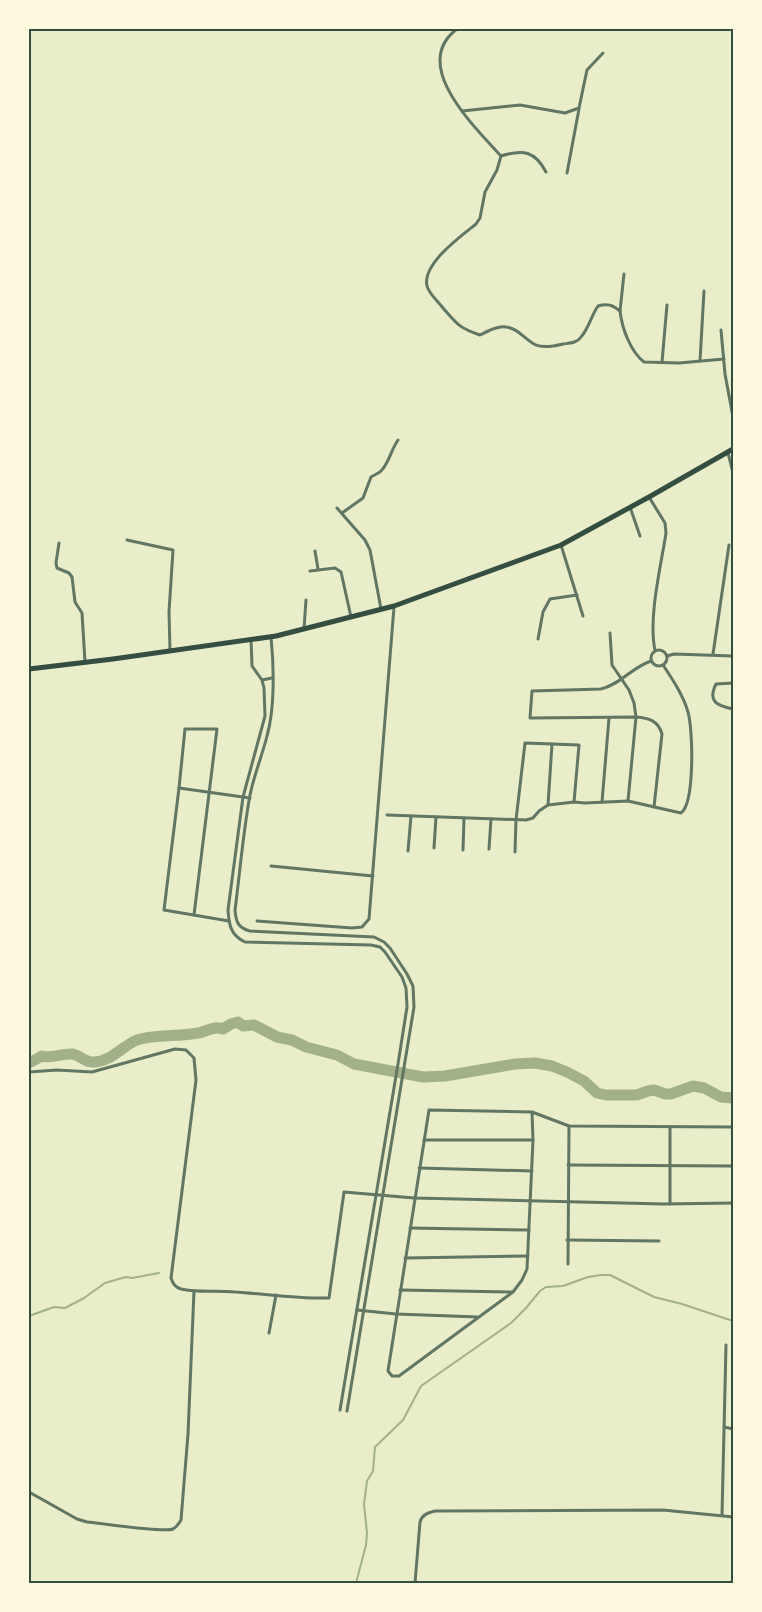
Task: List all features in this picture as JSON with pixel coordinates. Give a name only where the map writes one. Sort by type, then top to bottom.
[{"type":"main road","points":[[29,669],[251,640],[304,629],[394,606],[561,545],[731,450]]},
{"type":"street","points":[[457,29],[449,34],[440,52],[441,74],[448,92],[501,156]]},
{"type":"street","points":[[567,174],[587,70],[603,53]]},
{"type":"street","points":[[462,111],[520,104],[565,113],[579,108]]},
{"type":"street","points":[[501,156],[513,152],[534,155],[540,160],[546,172]]},
{"type":"street","points":[[501,156],[497,170],[485,192],[480,218],[476,224],[442,253],[429,273],[427,285],[432,295],[458,326],[466,331],[480,335],[494,328],[513,328],[534,344],[540,346],[559,345],[575,342],[580,339],[598,306],[614,306],[620,311]]},
{"type":"street","points":[[624,274],[620,311],[623,328],[640,359],[648,363],[724,359]]},
{"type":"street","points":[[700,361],[704,291]]},
{"type":"street","points":[[662,362],[667,305]]},
{"type":"street","points":[[721,330],[725,374],[733,418]]},
{"type":"street","points":[[342,514],[364,498],[371,477],[380,472],[386,464],[392,448],[398,440]]},
{"type":"street","points":[[731,450],[733,473]]},
{"type":"street","points":[[649,497],[665,523],[666,533],[653,622],[655,650],[651,661]]},
{"type":"street","points":[[337,508],[365,540],[370,550],[381,609]]},
{"type":"street","points":[[630,508],[640,536]]},
{"type":"street","points":[[127,540],[174,550],[169,612],[170,651]]},
{"type":"street","points":[[59,543],[57,568],[69,572],[72,577],[73,596],[82,613],[85,662]]},
{"type":"street","points":[[561,545],[583,616]]},
{"type":"street","points":[[713,654],[729,545]]},
{"type":"street","points":[[315,551],[318,570]]},
{"type":"street","points":[[310,571],[336,568],[341,572],[351,617]]},
{"type":"street","points":[[538,639],[543,612],[550,600],[577,595]]},
{"type":"street","points":[[304,629],[306,600]]},
{"type":"street","points":[[258,921],[362,927],[369,918],[394,606]]},
{"type":"street","points":[[610,633],[612,665],[622,678],[634,703],[636,718],[628,801]]},
{"type":"street","points":[[271,636],[274,659],[271,716],[268,735],[250,798],[235,910],[236,922],[242,929],[250,931],[374,937],[384,942],[390,948],[413,986],[414,1007],[405,1065],[347,1411]]},
{"type":"street","points":[[251,640],[252,666],[262,680],[264,688],[265,716],[243,797],[228,910],[232,933],[245,942],[371,945],[380,947],[402,977],[406,988],[407,1007],[396,1082],[340,1410]]},
{"type":"street","points":[[651,661],[656,666],[663,665],[666,662],[667,656],[662,650],[655,650]]},
{"type":"street","points":[[667,656],[674,654],[733,656]]},
{"type":"street","points":[[651,661],[635,668],[610,687],[601,689],[532,691],[530,718],[646,718],[655,721],[660,727],[662,734],[654,807]]},
{"type":"street","points":[[387,815],[526,820],[533,818],[548,805],[574,802],[628,801],[681,813],[684,811],[688,801],[692,765],[692,734],[689,712],[663,665]]},
{"type":"street","points":[[262,680],[272,678]]},
{"type":"street","points":[[733,683],[716,684],[713,698],[721,706],[733,709]]},
{"type":"street","points":[[602,802],[609,718]]},
{"type":"street","points":[[194,915],[217,729],[185,729],[164,910],[229,921]]},
{"type":"street","points":[[515,852],[516,820],[525,743],[579,745],[574,802]]},
{"type":"street","points":[[548,805],[552,744]]},
{"type":"street","points":[[179,788],[250,798]]},
{"type":"street","points":[[408,851],[411,816]]},
{"type":"street","points":[[434,848],[436,817]]},
{"type":"street","points":[[463,850],[464,818]]},
{"type":"street","points":[[489,849],[491,819]]},
{"type":"street","points":[[270,866],[373,876]]},
{"type":"street","points":[[29,1072],[57,1070],[92,1072],[175,1049],[186,1050],[194,1058],[196,1080],[171,1278],[174,1285],[179,1289],[234,1291],[310,1299],[329,1298],[344,1192],[382,1197],[414,1198],[670,1204],[733,1203]]},
{"type":"street","points":[[532,1112],[533,1140],[528,1256],[527,1270],[522,1280],[512,1292],[478,1318],[399,1376],[392,1376],[388,1371],[429,1110],[532,1112],[569,1126],[733,1127]]},
{"type":"street","points":[[568,1264],[569,1126]]},
{"type":"street","points":[[670,1127],[670,1204]]},
{"type":"street","points":[[424,1140],[533,1140]]},
{"type":"street","points":[[568,1165],[670,1164],[733,1166]]},
{"type":"street","points":[[419,1168],[532,1171]]},
{"type":"street","points":[[409,1228],[529,1230]]},
{"type":"street","points":[[567,1240],[659,1241]]},
{"type":"street","points":[[405,1258],[528,1256]]},
{"type":"street","points":[[400,1290],[512,1292]]},
{"type":"street","points":[[29,1492],[77,1519],[87,1522],[155,1529],[172,1529],[177,1526],[181,1520],[188,1434],[194,1291]]},
{"type":"street","points":[[269,1333],[276,1295]]},
{"type":"street","points":[[357,1310],[478,1318]]},
{"type":"street","points":[[722,1515],[726,1344]]},
{"type":"street","points":[[727,1364],[733,1363]]},
{"type":"street","points":[[724,1427],[733,1429]]},
{"type":"street","points":[[415,1583],[420,1522],[426,1514],[435,1511],[647,1510],[733,1516]]},
{"type":"waterway","points":[[29,1063],[42,1056],[50,1057],[68,1054],[90,1062],[99,1061],[111,1057],[137,1040],[191,1034],[217,1028],[223,1029],[238,1022],[243,1026],[254,1025],[277,1037],[337,1055],[354,1064],[423,1077],[445,1076],[515,1064],[535,1063],[552,1066],[567,1072],[584,1081],[597,1093],[606,1095],[637,1095],[654,1090],[671,1094],[693,1086],[704,1088],[721,1097],[733,1098]]},
{"type":"waterway","points":[[29,1316],[54,1307],[65,1308],[84,1298],[105,1283],[126,1277],[132,1278],[159,1273]]},
{"type":"waterway","points":[[356,1583],[366,1545],[367,1533],[364,1504],[367,1481],[373,1471],[375,1447],[403,1420],[421,1386],[511,1323],[540,1291],[546,1287],[563,1286],[588,1277],[610,1275],[654,1297],[733,1321]]}]
